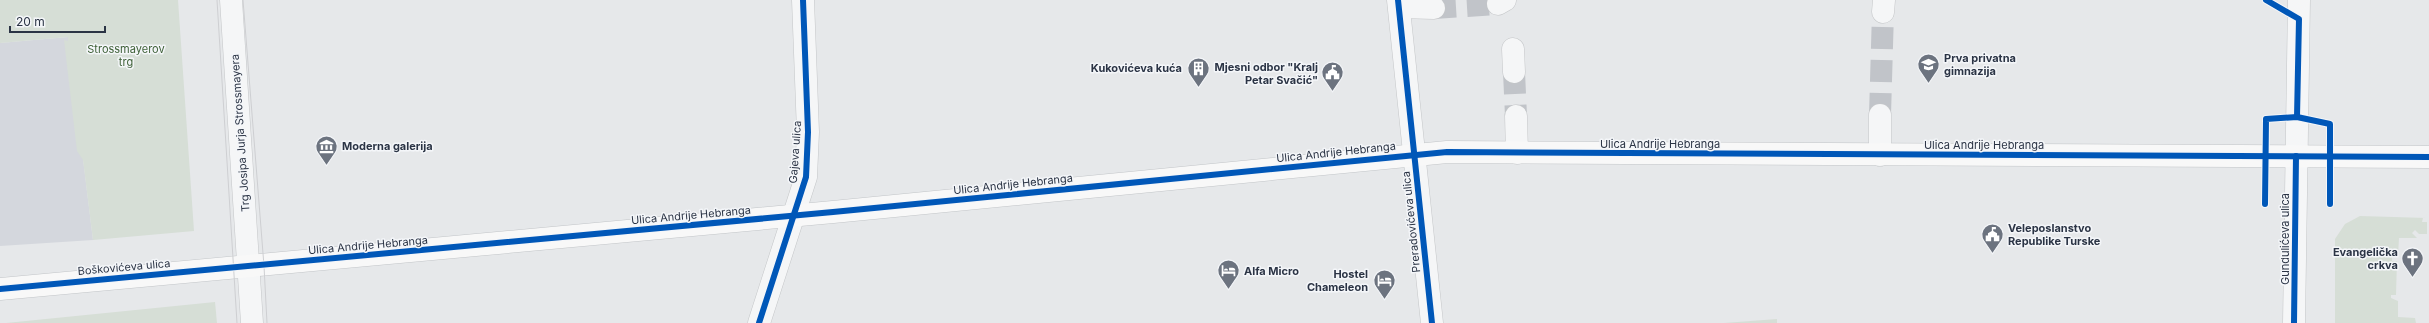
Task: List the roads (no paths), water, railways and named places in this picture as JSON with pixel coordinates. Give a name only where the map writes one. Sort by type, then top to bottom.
[{"type":"main road","name":"Ulica Andrije Hebranga","points":[[249,266],[795,215],[1414,154],[1517,153],[2429,157]]},
{"type":"main road","name":"Boškovićeva ulica","points":[[0,289],[249,266]]},
{"type":"street","name":"Trg Josipa Jurja Strossmayera","points":[[231,0],[252,323]]},
{"type":"street","name":"Gajeva ulica","points":[[759,323],[805,182],[807,157],[803,0]]},
{"type":"street","name":"Gundulićeva ulica","points":[[2294,323],[2299,0]]},
{"type":"street","points":[[1398,4],[1434,8]]},
{"type":"street","name":"Preradovićeva ulica","points":[[1398,4],[1432,323]]},
{"type":"street","points":[[1513,49],[1514,72]]},
{"type":"street","points":[[1880,115],[1880,155]]},
{"type":"street","points":[[1516,116],[1517,153]]},
{"type":"tunnel","points":[[1434,8],[1498,4]]},
{"type":"tunnel","points":[[1880,115],[1883,12]]},
{"type":"tunnel","points":[[1514,72],[1516,116]]},
{"type":"tram line","points":[[217,0],[237,323]]},
{"type":"tram line","points":[[243,0],[264,266],[267,323]]},
{"type":"place","name":"Prva privatna gimnazija","points":[[1929,84]]},
{"type":"place","name":"Kukovićeva kuća","points":[[1198,88]]},
{"type":"place","name":"Mjesni odbor \"Kralj Petar Svačić\"","points":[[1333,92]]},
{"type":"place","name":"Moderna galerija","points":[[326,166]]},
{"type":"place","name":"Veleposlanstvo Republike Turske","points":[[1992,254]]},
{"type":"place","name":"Evangelička crkva","points":[[2413,278]]},
{"type":"place","name":"Alfa Micro","points":[[1229,290]]},
{"type":"place","name":"Hostel Chameleon","points":[[1384,300]]},
{"type":"park label","name":"Strossmayerov trg","points":[[126,55]]}]
